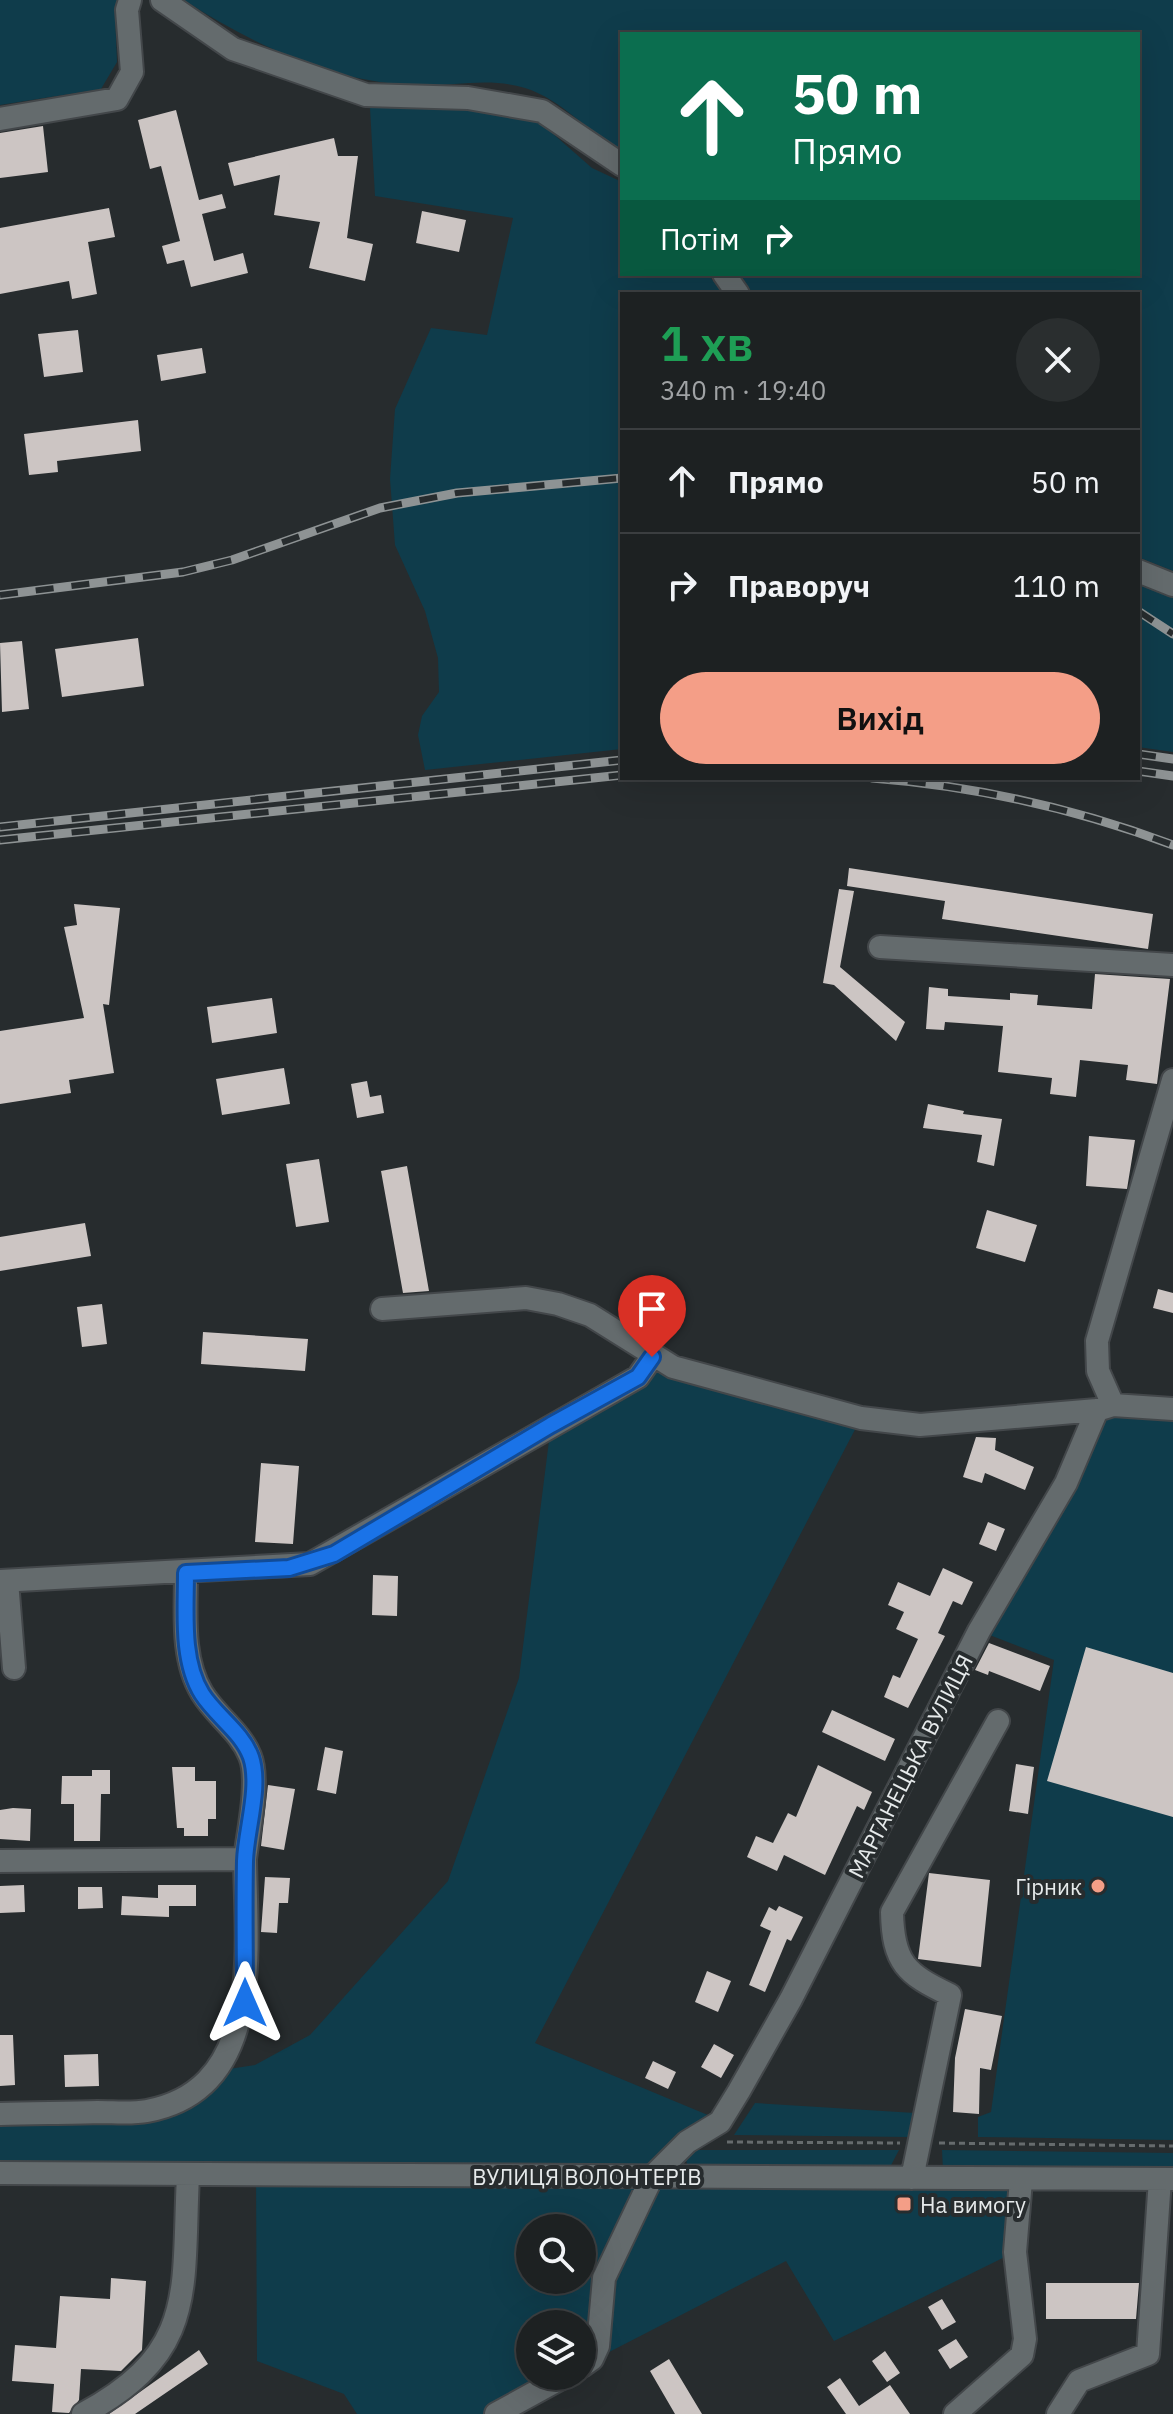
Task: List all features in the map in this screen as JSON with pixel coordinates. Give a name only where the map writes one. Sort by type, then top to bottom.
[{"type":"street","points":[[0,119],[117,99],[132,72],[127,10],[130,0]]},
{"type":"street","points":[[162,0],[233,49],[366,95],[468,98],[542,111],[620,164]]},
{"type":"street","points":[[1140,572],[1173,585]]},
{"type":"street","points":[[880,947],[1173,965]]},
{"type":"street","points":[[1105,1408],[1098,1371],[1097,1341],[1173,1080]]},
{"type":"street","points":[[382,1309],[526,1298],[548,1302],[590,1315],[652,1357],[673,1367],[861,1418],[920,1425],[1105,1408],[1173,1409]]},
{"type":"street","points":[[14,1668],[4,1581],[289,1568],[334,1554],[638,1377],[652,1357]]},
{"type":"street","name":"МАРГАНЕЦЬКА ВУЛИЦЯ","points":[[652,2177],[687,2142],[720,2122],[791,1999],[979,1631],[1066,1483],[1105,1408]]},
{"type":"street","points":[[0,2114],[145,2112],[194,2092],[216,2071],[232,2043],[245,2003],[245,1859],[253,1776],[251,1758],[242,1740],[201,1692],[196,1679],[186,1629],[186,1573]]},
{"type":"street","points":[[912,2178],[950,1995],[919,1980],[901,1964],[892,1939],[892,1912],[998,1721]]},
{"type":"street","points":[[0,1861],[245,1859]]},
{"type":"street","name":"ВУЛИЦЯ ВОЛОНТЕРІВ","points":[[0,2173],[1166,2179]]},
{"type":"street","points":[[83,2414],[133,2384],[152,2365],[165,2345],[181,2305],[188,2176]]},
{"type":"street","points":[[596,2350],[601,2293],[607,2269],[652,2177]]},
{"type":"street","points":[[1058,2414],[1079,2381],[1148,2354],[1166,2179]]},
{"type":"street","points":[[955,2414],[1022,2355],[1025,2339],[1015,2252],[1021,2180]]},
{"type":"street","points":[[496,2414],[540,2390]]},
{"type":"shaded area","points":[[0,0],[120,0],[115,14],[117,62],[101,89],[0,105]]},
{"type":"shaded area","points":[[184,0],[1173,0],[1173,571],[1140,558],[1140,292],[752,292],[741,276],[1140,276],[1140,32],[620,32],[620,150],[551,100],[525,88],[496,83],[410,85],[350,76],[263,45]]},
{"type":"shaded area","points":[[453,107],[535,118],[592,168],[620,181],[620,276],[710,276],[722,292],[620,292],[620,749],[425,770],[418,735],[422,716],[439,692],[438,658],[425,611],[395,545],[390,479],[395,409],[431,328],[487,335],[513,218],[375,196],[370,108]]},
{"type":"shaded area","points":[[1140,584],[1173,598],[1173,752],[1140,747]]},
{"type":"shaded area","points":[[652,1357],[861,1418],[535,2043],[715,2118],[653,2175],[1021,2180],[1015,2252],[834,2341],[786,2261],[596,2359],[596,2310],[516,2310],[516,2390],[540,2390],[496,2414],[357,2414],[344,2394],[257,2361],[256,2175],[0,2173],[0,2114],[146,2112],[216,2071],[255,2065],[310,2035],[448,1881],[519,1678],[551,1425]]},
{"type":"shaded area","name":"Гірник","points":[[1122,1411],[1173,1415],[1173,2140],[978,2137],[978,2117],[991,2112],[1054,1660],[987,1634],[1102,1417]]},
{"type":"shaded area","points":[[755,2103],[915,2113],[908,2137],[734,2135]]},
{"type":"shaded area","points":[[693,2150],[899,2150],[888,2171],[688,2168],[686,2160]]},
{"type":"shaded area","points":[[942,2150],[1173,2153],[1173,2175],[943,2170]]},
{"type":"building","points":[[176,110],[199,200],[222,194],[226,208],[202,214],[214,261],[243,253],[248,273],[191,287],[184,260],[167,264],[162,246],[180,241],[161,166],[150,169],[138,120]]},
{"type":"building","points":[[43,126],[48,172],[0,178],[0,133]]},
{"type":"building","points":[[334,138],[338,156],[358,156],[347,238],[373,244],[365,281],[309,268],[320,222],[274,215],[280,175],[234,186],[228,163]]},
{"type":"building","points":[[109,208],[115,237],[88,242],[97,294],[72,299],[69,281],[0,294],[0,228]]},
{"type":"building","points":[[422,211],[466,220],[459,252],[416,243]]},
{"type":"building","points":[[78,330],[83,372],[44,377],[38,334]]},
{"type":"building","points":[[202,348],[206,373],[161,381],[157,355]]},
{"type":"building","points":[[138,420],[141,451],[57,461],[58,472],[29,475],[24,434]]},
{"type":"building","points":[[138,638],[144,686],[62,697],[55,649]]},
{"type":"building","points":[[22,641],[29,709],[2,712],[0,643]]},
{"type":"building","points":[[849,868],[1153,914],[1148,949],[942,919],[945,901],[847,886]]},
{"type":"building","points":[[839,889],[854,891],[840,967],[905,1022],[896,1041],[834,985],[823,983]]},
{"type":"building","points":[[74,904],[120,908],[109,1005],[103,1004],[114,1073],[69,1080],[71,1093],[0,1104],[0,1031],[84,1018],[64,927],[77,925]]},
{"type":"building","points":[[1095,974],[1170,979],[1157,1084],[1126,1080],[1128,1065],[1080,1060],[1076,1097],[1050,1094],[1052,1078],[998,1072],[1003,1026],[945,1022],[944,1030],[926,1029],[929,987],[948,989],[948,996],[1010,1000],[1010,993],[1038,995],[1037,1005],[1092,1009]]},
{"type":"building","points":[[272,998],[277,1033],[212,1043],[207,1007]]},
{"type":"building","points":[[284,1068],[290,1104],[222,1115],[216,1079]]},
{"type":"building","points":[[367,1081],[370,1097],[381,1095],[384,1113],[357,1118],[351,1084]]},
{"type":"building","points":[[928,1104],[964,1111],[963,1114],[1002,1119],[994,1166],[977,1162],[982,1135],[923,1128]]},
{"type":"building","points":[[1089,1136],[1135,1140],[1127,1189],[1086,1186]]},
{"type":"building","points":[[319,1159],[329,1222],[296,1227],[286,1164]]},
{"type":"building","points":[[407,1166],[429,1291],[403,1293],[381,1171]]},
{"type":"building","points":[[987,1210],[1037,1225],[1025,1262],[976,1248]]},
{"type":"building","points":[[85,1223],[91,1256],[0,1271],[0,1237]]},
{"type":"building","points":[[1158,1289],[1173,1293],[1173,1313],[1153,1308]]},
{"type":"building","points":[[102,1304],[107,1344],[82,1347],[77,1307]]},
{"type":"building","points":[[203,1332],[308,1339],[305,1371],[201,1364]]},
{"type":"building","points":[[976,1437],[996,1438],[995,1450],[1034,1467],[1025,1490],[985,1473],[982,1483],[963,1477]]},
{"type":"building","points":[[261,1463],[299,1466],[293,1544],[255,1542]]},
{"type":"building","points":[[988,1522],[1005,1529],[996,1551],[979,1544]]},
{"type":"building","points":[[943,1568],[973,1582],[962,1605],[953,1601],[938,1633],[945,1636],[908,1708],[884,1697],[893,1675],[900,1678],[918,1639],[896,1629],[904,1612],[888,1605],[898,1582],[930,1596]]},
{"type":"building","points":[[373,1575],[398,1576],[397,1616],[372,1615]]},
{"type":"building","points":[[989,1643],[1050,1666],[1040,1691],[989,1671],[988,1675],[975,1670]]},
{"type":"building","points":[[1086,1647],[1173,1673],[1173,1817],[1047,1781]]},
{"type":"building","points":[[832,1710],[895,1739],[885,1761],[822,1732]]},
{"type":"building","points":[[325,1747],[343,1751],[336,1794],[317,1790]]},
{"type":"building","points":[[1016,1764],[1034,1767],[1028,1814],[1009,1811]]},
{"type":"building","points":[[818,1765],[872,1792],[864,1810],[857,1806],[825,1875],[784,1855],[777,1871],[747,1857],[756,1836],[773,1843],[788,1813],[796,1817]]},
{"type":"building","points":[[172,1767],[195,1767],[195,1781],[216,1781],[216,1819],[208,1819],[208,1836],[184,1836],[184,1828],[177,1828]]},
{"type":"building","points":[[92,1770],[110,1770],[110,1794],[101,1794],[100,1841],[74,1841],[74,1804],[61,1804],[62,1776],[92,1776]]},
{"type":"building","points":[[268,1785],[295,1789],[284,1850],[261,1846]]},
{"type":"building","points":[[31,1809],[30,1841],[0,1839],[0,1810]]},
{"type":"building","points":[[929,1873],[990,1880],[981,1967],[918,1959]]},
{"type":"building","points":[[265,1877],[290,1878],[288,1903],[279,1903],[277,1933],[261,1932]]},
{"type":"building","points":[[24,1885],[25,1912],[0,1913],[0,1886]]},
{"type":"building","points":[[158,1885],[196,1885],[196,1906],[169,1906],[169,1917],[121,1915],[122,1896],[158,1898]]},
{"type":"building","points":[[78,1887],[102,1887],[103,1908],[78,1909]]},
{"type":"building","points":[[779,1906],[803,1917],[791,1941],[787,1939],[765,1992],[749,1985],[771,1931],[760,1926],[769,1907],[776,1911]]},
{"type":"building","points":[[707,1971],[731,1981],[718,2012],[695,2002]]},
{"type":"building","points":[[965,2009],[1002,2016],[991,2070],[980,2068],[979,2114],[953,2112],[955,2058]]},
{"type":"building","points":[[0,2035],[13,2035],[15,2085],[0,2086]]},
{"type":"building","points":[[714,2044],[734,2055],[721,2078],[701,2067]]},
{"type":"building","points":[[98,2054],[99,2086],[65,2087],[64,2055]]},
{"type":"building","points":[[653,2061],[676,2072],[668,2089],[645,2078]]},
{"type":"building","points":[[111,2278],[146,2281],[142,2350],[121,2371],[81,2369],[79,2400],[69,2413],[52,2412],[54,2384],[12,2381],[15,2345],[56,2348],[60,2296],[110,2299]]},
{"type":"building","points":[[1046,2283],[1139,2283],[1136,2319],[1046,2319]]},
{"type":"building","points":[[942,2299],[956,2322],[942,2330],[928,2307]]},
{"type":"building","points":[[956,2339],[968,2357],[950,2369],[938,2350]]},
{"type":"building","points":[[199,2350],[208,2364],[135,2414],[109,2414]]},
{"type":"building","points":[[885,2351],[900,2373],[887,2382],[872,2361]]},
{"type":"building","points":[[669,2359],[702,2414],[675,2414],[650,2371]]},
{"type":"building","points":[[840,2378],[859,2406],[890,2385],[910,2414],[846,2414],[827,2387]]},
{"type":"railway","points":[[0,595],[183,572],[232,560],[380,508],[457,493],[620,478]]},
{"type":"railway","points":[[1140,612],[1173,634]]},
{"type":"railway","points":[[1140,754],[1173,759]]},
{"type":"railway","points":[[0,827],[620,760]]},
{"type":"railway","points":[[1140,771],[1173,776]]},
{"type":"railway","points":[[0,840],[620,775]]},
{"type":"railway","points":[[892,780],[1025,801],[1100,820],[1173,845]]},
{"type":"place","name":"Гірник","points":[[1098,1886]]},
{"type":"place","name":"На вимогу","points":[[904,2204]]},
{"type":"route","points":[[245,2003],[245,1859],[253,1776],[251,1758],[242,1740],[201,1692],[191,1665],[186,1629],[186,1573],[289,1568],[310,1564],[334,1554],[638,1377],[652,1357]]}]
